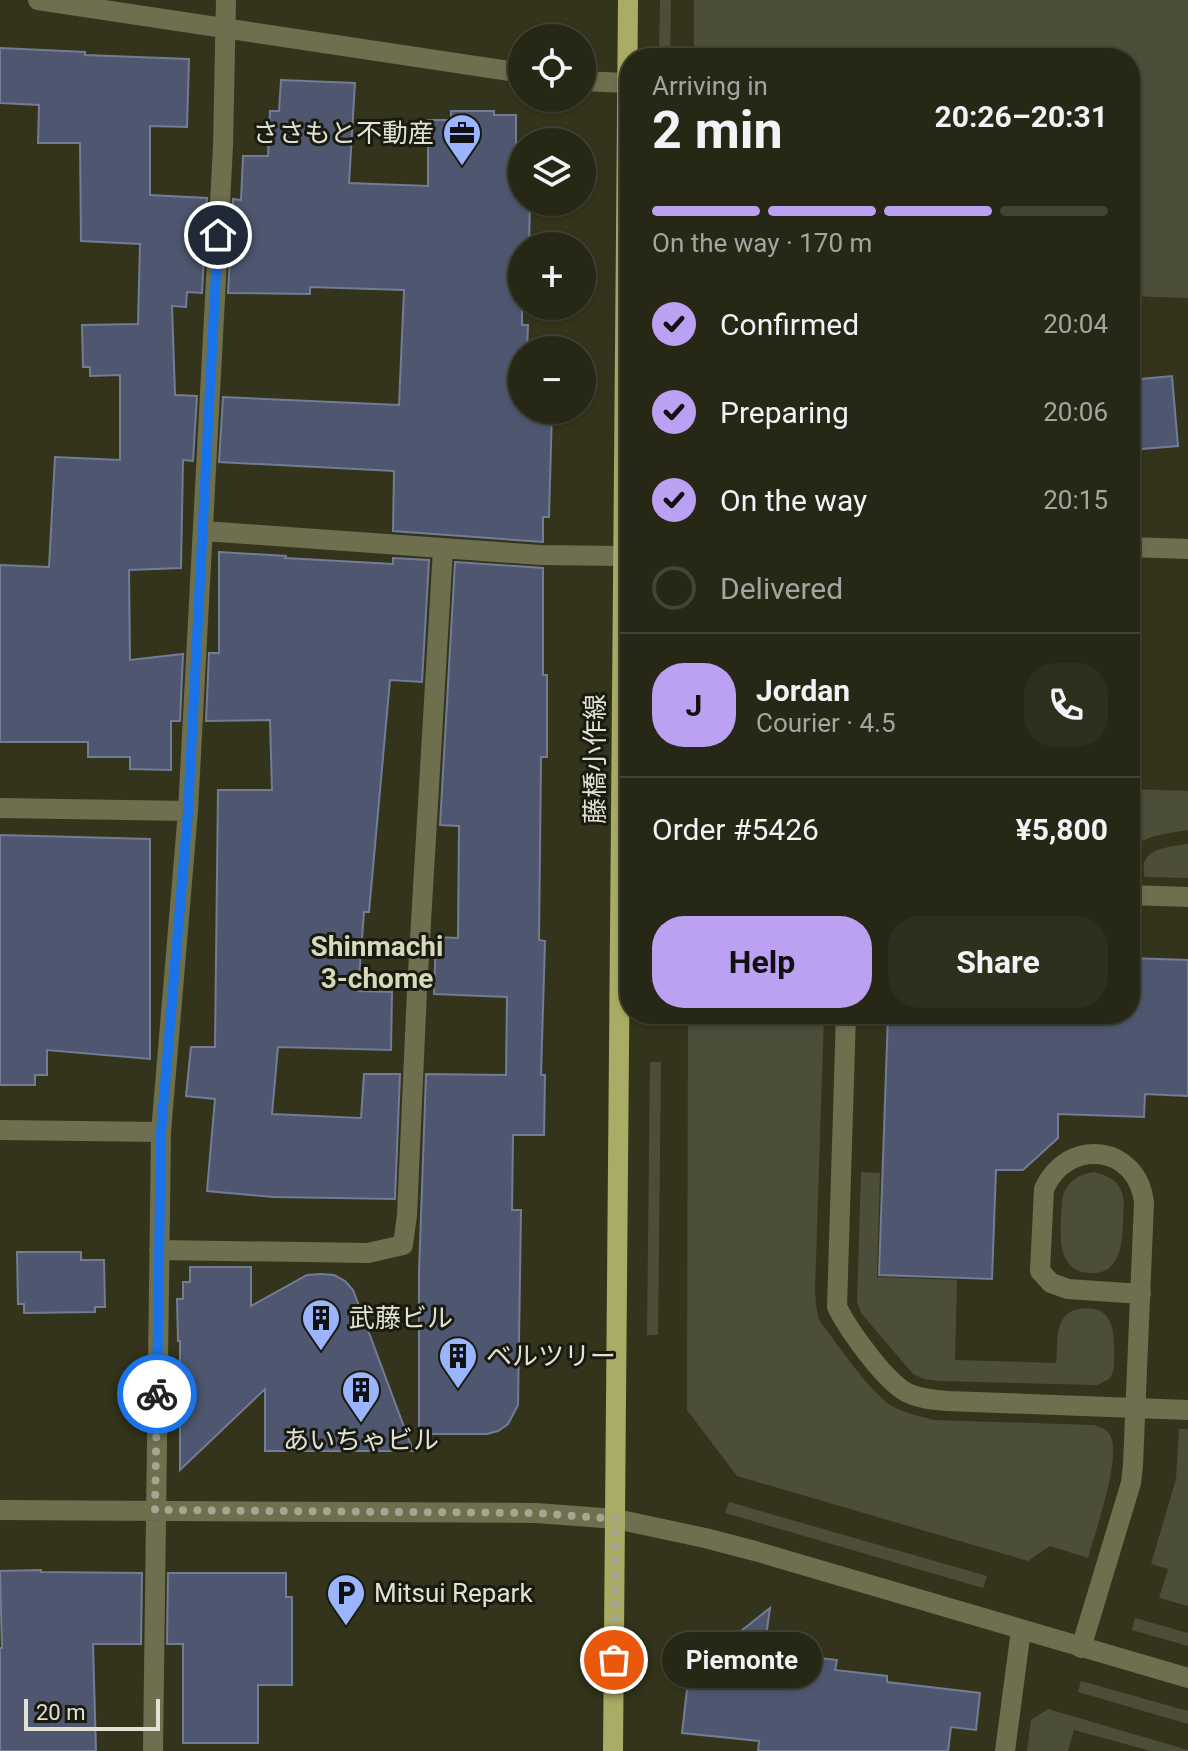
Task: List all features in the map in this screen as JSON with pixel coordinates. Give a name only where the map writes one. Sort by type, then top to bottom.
[{"type":"main road","name":"藤橋小作線","points":[[627,48],[628,0]]},
{"type":"main road","name":"藤橋小作線","points":[[613,1751],[622,1024]]},
{"type":"street","points":[[38,0],[508,71]]},
{"type":"street","points":[[153,1751],[161,1132],[188,811],[223,146],[226,0]]},
{"type":"street","points":[[596,82],[620,83]]},
{"type":"street","points":[[204,531],[540,555],[620,556]]},
{"type":"street","points":[[1140,547],[1188,549]]},
{"type":"street","points":[[159,1250],[368,1253],[403,1245],[443,549]]},
{"type":"street","points":[[0,808],[188,811]]},
{"type":"street","points":[[1140,895],[1188,897]]},
{"type":"street","points":[[846,1024],[837,1307],[845,1323],[892,1382],[908,1394],[948,1401],[1188,1410]]},
{"type":"street","points":[[0,1130],[161,1132]]},
{"type":"street","points":[[1081,1648],[1131,1483],[1136,1408],[1141,1294],[1144,1203],[1138,1180],[1127,1167],[1111,1157],[1093,1153],[1074,1157],[1059,1166],[1044,1189],[1040,1271],[1051,1283],[1068,1289],[1141,1294]]},
{"type":"street","points":[[0,1510],[536,1513],[616,1519],[755,1551],[1188,1678]]},
{"type":"street","points":[[1005,1751],[1021,1630]]},
{"type":"green space","points":[[660,0],[671,0],[670,48],[659,48]]},
{"type":"green space","points":[[694,0],[1188,0],[1188,298],[1140,296],[1140,48],[694,48]]},
{"type":"green space","points":[[1140,789],[1188,791],[1188,830],[1141,842]]},
{"type":"green space","points":[[1188,844],[1188,878],[1144,877],[1144,863],[1151,854],[1163,848]]},
{"type":"green space","points":[[688,1024],[824,1024],[815,1291],[819,1320],[874,1390],[902,1411],[933,1420],[1094,1425],[1110,1435],[1113,1460],[1088,1558],[1050,1546],[1028,1561],[737,1476],[687,1410]]},
{"type":"green space","points":[[650,1062],[661,1062],[658,1335],[647,1335]]},
{"type":"green space","points":[[861,1172],[880,1173],[877,1277],[957,1280],[955,1360],[1056,1363],[1058,1335],[1063,1319],[1074,1310],[1090,1308],[1104,1314],[1112,1327],[1114,1364],[1109,1379],[1097,1385],[938,1381],[913,1374],[861,1313],[857,1302]]},
{"type":"green space","points":[[1094,1172],[1109,1177],[1118,1185],[1124,1210],[1122,1241],[1117,1258],[1107,1269],[1090,1273],[1072,1267],[1066,1260],[1061,1243],[1061,1215],[1063,1196],[1068,1186],[1080,1176]]},
{"type":"green space","points":[[1179,1429],[1188,1429],[1188,1606],[1159,1598],[1168,1569],[1151,1564],[1176,1479]]},
{"type":"green space","points":[[729,1502],[987,1576],[983,1588],[725,1513]]},
{"type":"green space","points":[[1135,1618],[1188,1633],[1188,1646],[1132,1630]]},
{"type":"green space","points":[[1081,1681],[1188,1711],[1188,1724],[1078,1692]]},
{"type":"green space","points":[[1048,1709],[1188,1751],[1151,1751],[1074,1730],[1068,1751],[1027,1751],[1031,1720]]},
{"type":"building","points":[[0,48],[189,59],[187,127],[150,126],[150,195],[207,198],[202,293],[187,292],[186,307],[172,306],[175,395],[197,396],[193,461],[183,460],[181,568],[129,570],[130,660],[183,654],[180,721],[171,721],[171,770],[130,769],[130,757],[88,757],[88,742],[0,742],[0,565],[49,567],[55,457],[120,460],[120,375],[90,376],[90,367],[83,367],[82,325],[138,324],[140,244],[81,241],[80,143],[38,143],[39,105],[0,103]]},
{"type":"building","points":[[281,80],[355,83],[349,183],[428,186],[428,120],[451,120],[451,111],[494,111],[494,115],[516,115],[516,128],[508,128],[508,216],[530,216],[529,232],[508,232],[508,320],[522,320],[522,325],[528,325],[528,336],[508,336],[508,424],[552,424],[549,517],[543,517],[543,542],[393,531],[394,471],[219,462],[223,397],[399,405],[404,290],[310,287],[310,294],[228,293],[233,199],[241,200],[243,156],[268,156],[270,111],[279,111]]},
{"type":"building","points":[[1172,376],[1178,446],[1140,449],[1140,379]]},
{"type":"building","points":[[219,552],[393,564],[393,558],[429,560],[422,682],[390,680],[369,912],[364,912],[358,991],[392,992],[391,1050],[278,1047],[272,1114],[361,1118],[364,1074],[400,1074],[395,1199],[273,1197],[207,1191],[215,1099],[186,1096],[191,1047],[215,1047],[218,790],[272,790],[270,720],[206,721],[209,653],[219,653]]},
{"type":"building","points":[[455,562],[543,568],[547,757],[541,757],[539,940],[545,941],[541,1075],[545,1075],[544,1135],[513,1135],[512,1210],[521,1210],[518,1405],[508,1424],[498,1431],[487,1434],[419,1434],[419,1272],[426,1074],[506,1075],[507,997],[434,994],[436,937],[458,938],[459,826],[440,825]]},
{"type":"building","points":[[0,835],[150,839],[150,1059],[47,1050],[47,1075],[35,1075],[35,1085],[0,1085]]},
{"type":"building","points":[[1140,958],[1188,960],[1188,1096],[1145,1094],[1144,1117],[1058,1114],[1058,1138],[1023,1170],[996,1170],[992,1279],[879,1275],[888,1024],[1140,1024]]},
{"type":"building","points":[[17,1252],[81,1252],[81,1260],[104,1260],[105,1307],[95,1307],[95,1312],[24,1313],[24,1304],[18,1304]]},
{"type":"building","points":[[190,1267],[251,1267],[251,1306],[307,1275],[334,1275],[345,1281],[353,1290],[413,1451],[265,1451],[265,1389],[180,1470],[177,1299],[183,1299],[183,1282],[190,1282]]},
{"type":"building","points":[[0,1571],[142,1573],[141,1644],[93,1644],[96,1751],[0,1751]]},
{"type":"building","points":[[168,1573],[286,1573],[286,1597],[292,1597],[292,1685],[258,1685],[258,1743],[183,1743],[183,1644],[167,1644]]},
{"type":"building","points":[[770,1608],[764,1651],[837,1660],[835,1670],[887,1676],[887,1682],[980,1693],[976,1730],[951,1727],[948,1751],[758,1751],[759,1741],[682,1733],[689,1672]]},
{"type":"way so far","points":[[157,1394],[155,1510],[536,1513],[616,1519],[614,1660]]},
{"type":"place","name":"ささもと不動産","points":[[462,167]]},
{"type":"place","name":"武藤ビル","points":[[321,1352]]},
{"type":"place","name":"ベルツリー","points":[[458,1390]]},
{"type":"place","name":"あいちゃビル","points":[[361,1424]]},
{"type":"place","name":"Mitsui Repark","points":[[346,1627]]},
{"type":"place","name":"Piemonte","points":[[614,1660]]},
{"type":"district","name":"Shinmachi 3-chome","points":[[377,962]]},
{"type":"route","points":[[157,1394],[161,1132],[188,811],[218,235]]}]
